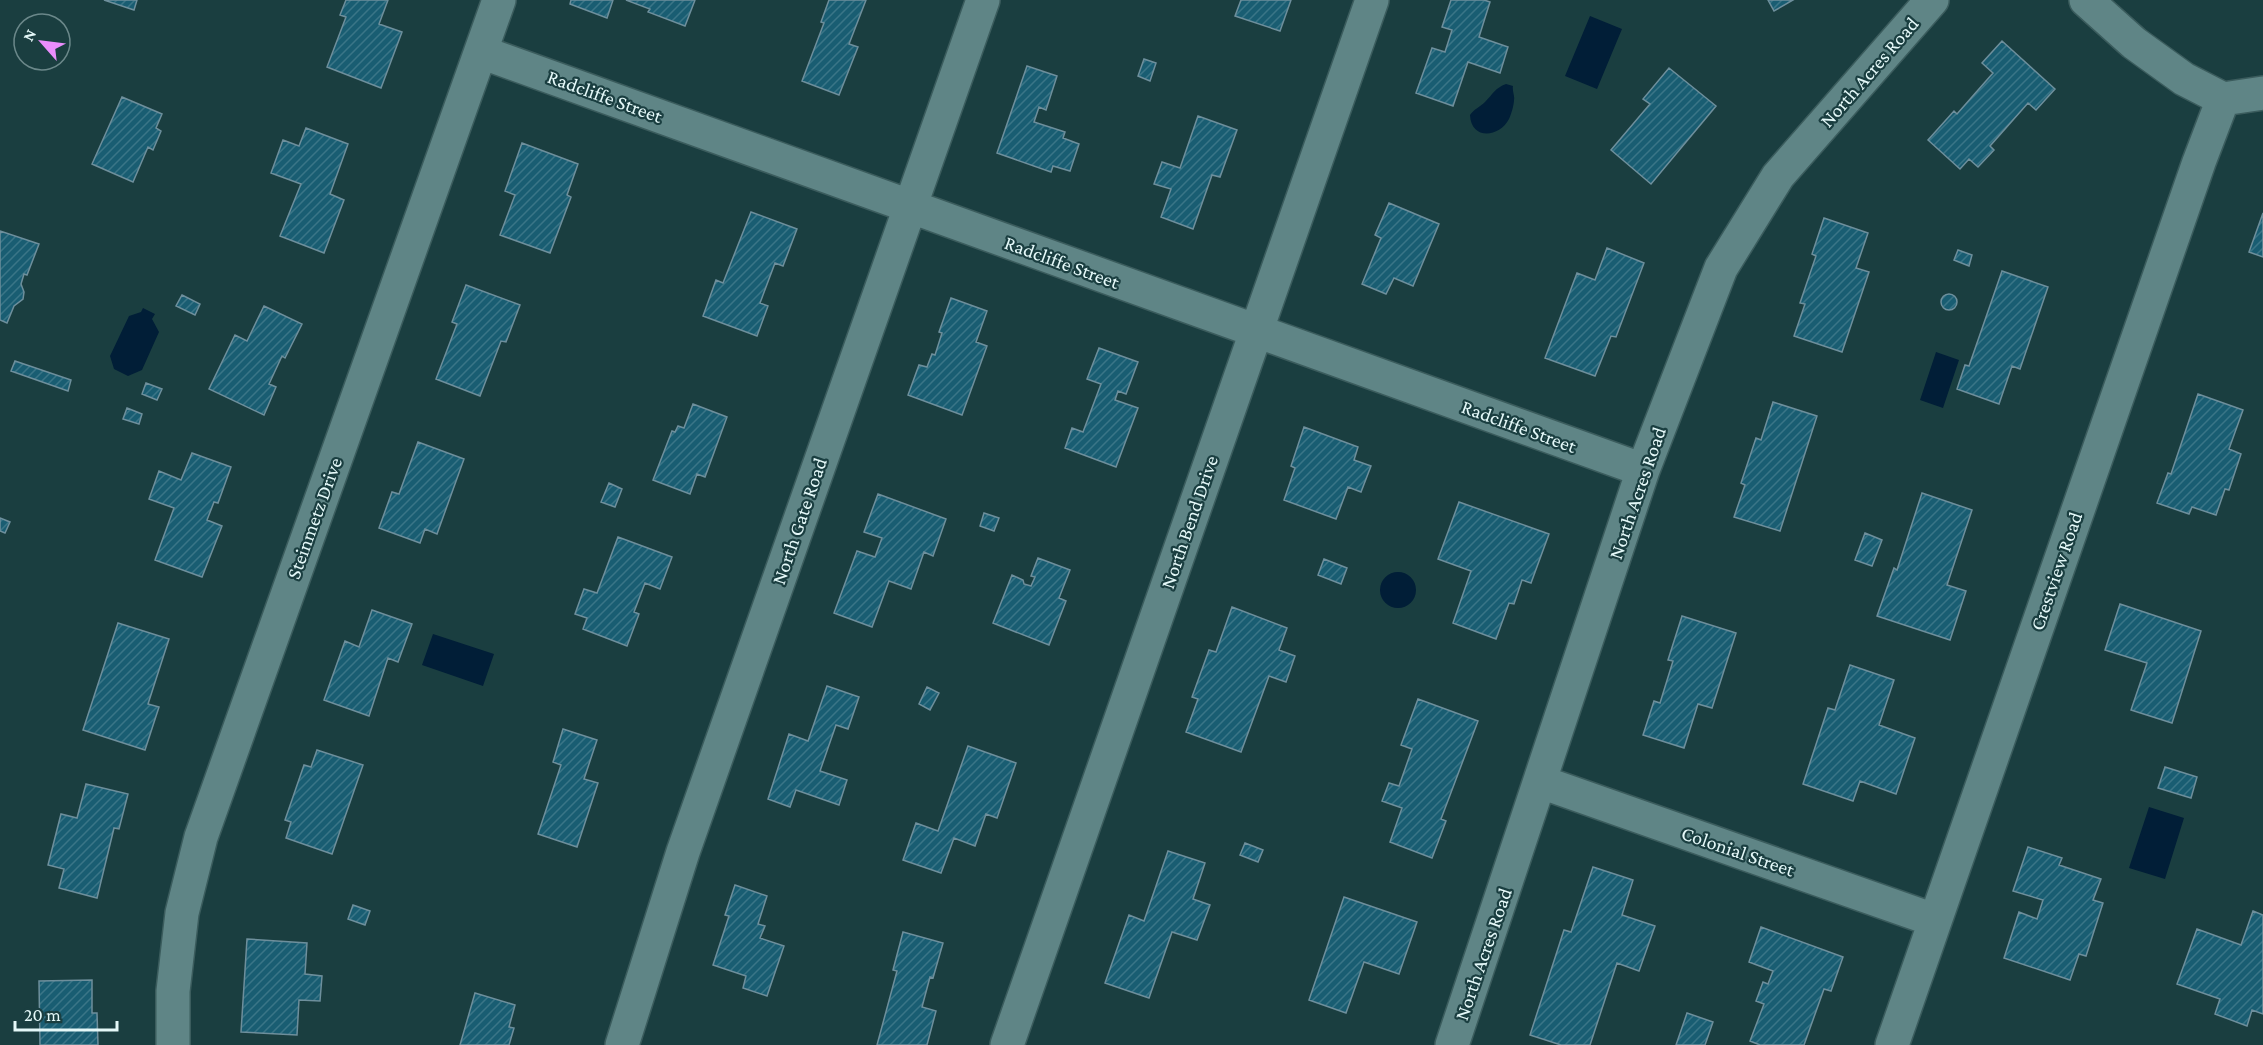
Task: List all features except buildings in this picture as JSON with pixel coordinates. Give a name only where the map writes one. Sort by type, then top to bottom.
[{"type":"street","name":"Steinmetz Drive","points":[[174,1045],[172,990],[182,913],[201,837],[499,0]]},
{"type":"street","name":"North Gate Road","points":[[622,1045],[683,852],[983,0]]},
{"type":"street","name":"North Bend Drive","points":[[1007,1045],[1372,0]]},
{"type":"street","name":"North Acres Road","points":[[1452,1045],[1643,470],[1721,268],[1778,176],[1932,0]]},
{"type":"street","points":[[2086,0],[2134,43],[2184,79],[2223,99],[2263,93]]},
{"type":"street","name":"Radcliffe Street","points":[[481,52],[1643,470]]},
{"type":"street","name":"Crestview Road","points":[[1892,1045],[2199,162],[2223,99]]},
{"type":"street","name":"Colonial Street","points":[[1541,782],[1934,920]]},
{"type":"water","points":[[1590,16],[1622,29],[1597,89],[1565,76]]},
{"type":"water","points":[[1506,84],[1513,86],[1514,97],[1509,119],[1493,133],[1480,132],[1475,129],[1470,115],[1497,89]]},
{"type":"water","points":[[143,308],[155,314],[152,319],[159,332],[142,370],[128,376],[114,369],[110,356],[129,316],[141,312]]},
{"type":"water","points":[[1936,352],[1959,360],[1943,408],[1920,400]]},
{"type":"water","points":[[1398,572],[1411,577],[1416,590],[1411,603],[1398,608],[1385,603],[1380,590],[1385,577]]},
{"type":"water","points":[[433,634],[494,654],[483,686],[422,665]]},
{"type":"water","points":[[2149,807],[2184,818],[2165,879],[2129,868]]}]
